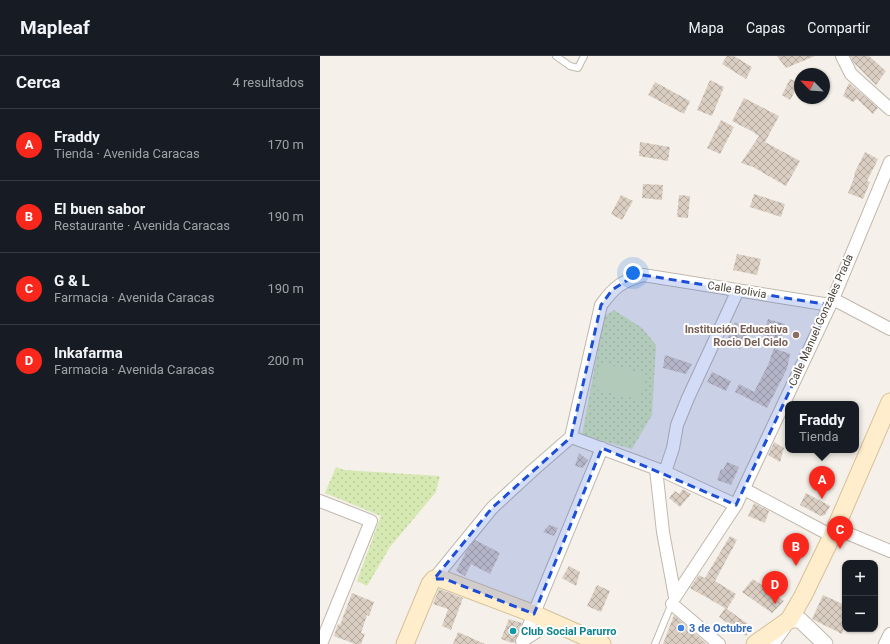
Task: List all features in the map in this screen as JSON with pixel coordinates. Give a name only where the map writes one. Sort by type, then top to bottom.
[{"type":"main road","points":[[755,644],[789,620],[803,596],[890,402]]},
{"type":"main road","points":[[404,644],[426,592],[434,579],[440,578],[534,614],[602,644]]},
{"type":"street","points":[[842,56],[851,74],[890,109]]},
{"type":"street","name":"Calle Manuel Gonzales Prada","points":[[673,601],[736,505],[744,489],[831,302],[890,162]]},
{"type":"street","name":"Calle Bolivia","points":[[571,437],[601,305],[612,290],[626,281],[643,275],[738,290],[831,302],[890,328]]},
{"type":"street","points":[[719,644],[673,601],[663,532],[661,471],[680,418],[738,290]]},
{"type":"street","points":[[434,579],[492,508],[571,437],[661,471],[736,505]]},
{"type":"street","points":[[520,642],[534,614],[602,448]]},
{"type":"street","points":[[744,489],[833,532],[890,551]]},
{"type":"street","points":[[320,501],[370,521],[321,644]]},
{"type":"street","points":[[773,644],[789,620],[800,620],[825,644]]},
{"type":"street","points":[[520,642],[552,622]]},
{"type":"street","points":[[885,644],[890,634]]},
{"type":"lane","points":[[556,56],[570,66],[578,68],[584,56]]},
{"type":"lane","name":"Calle Manuel Gonzales Prada","points":[[655,644],[673,601]]},
{"type":"highlighted area","points":[[643,275],[830,305],[736,505],[602,448],[534,614],[445,579],[434,579],[492,508],[571,437],[601,305],[612,290],[626,281]]},
{"type":"green space","points":[[614,310],[642,328],[656,345],[652,415],[632,449],[582,435],[604,317]]},
{"type":"green space","points":[[601,363],[646,374],[640,400],[594,389]]},
{"type":"green space","points":[[336,467],[344,470],[440,476],[436,492],[390,547],[367,586],[357,581],[381,516],[325,493]]},
{"type":"building","points":[[727,56],[734,56],[752,67],[746,79],[722,64]]},
{"type":"building","points":[[777,56],[815,56],[786,68]]},
{"type":"building","points":[[850,56],[869,56],[886,71],[876,85],[854,63]]},
{"type":"building","points":[[790,79],[794,81],[794,93],[790,100],[782,95]]},
{"type":"building","points":[[710,80],[724,87],[712,116],[697,110]]},
{"type":"building","points":[[655,82],[690,101],[684,114],[648,95]]},
{"type":"building","points":[[849,83],[878,108],[873,114],[857,99],[853,102],[843,96]]},
{"type":"building","points":[[744,98],[779,116],[765,142],[800,161],[786,186],[753,167],[741,163],[759,136],[732,121]]},
{"type":"building","points":[[721,120],[734,127],[720,154],[707,148]]},
{"type":"building","points":[[640,142],[670,147],[668,161],[639,156]]},
{"type":"building","points":[[865,152],[878,159],[867,181],[870,182],[863,199],[848,193],[855,175],[854,174]]},
{"type":"building","points":[[643,184],[663,185],[662,200],[642,198]]},
{"type":"building","points":[[754,194],[785,204],[781,217],[750,207]]},
{"type":"building","points":[[621,195],[633,201],[622,220],[611,214]]},
{"type":"building","points":[[679,195],[690,196],[688,218],[677,217]]},
{"type":"building","points":[[737,254],[761,259],[757,275],[733,270]]},
{"type":"building","points":[[768,319],[785,324],[781,340],[763,335]]},
{"type":"building","points":[[735,322],[749,329],[740,349],[726,342]]},
{"type":"building","points":[[774,348],[790,354],[787,369],[767,408],[735,392],[739,384],[754,392],[768,365]]},
{"type":"building","points":[[665,355],[692,364],[686,374],[663,368]]},
{"type":"building","points":[[712,372],[731,381],[726,391],[707,382]]},
{"type":"building","points":[[774,442],[784,448],[780,462],[768,455]]},
{"type":"building","points":[[579,453],[588,460],[583,468],[575,466]]},
{"type":"building","points":[[727,462],[739,467],[731,485],[717,480],[721,469],[723,470]]},
{"type":"building","points":[[683,489],[691,494],[680,507],[669,498],[675,491],[679,494]]},
{"type":"building","points":[[806,493],[830,506],[825,515],[821,516],[800,505]]},
{"type":"building","points":[[754,503],[769,511],[765,523],[748,516]]},
{"type":"building","points":[[549,525],[558,528],[554,536],[543,532]]},
{"type":"building","points":[[730,536],[737,540],[715,581],[736,594],[727,609],[752,627],[746,636],[719,617],[725,608],[690,588],[699,575],[705,578]]},
{"type":"building","points":[[475,540],[500,553],[490,574],[471,564],[465,576],[456,571],[467,550]]},
{"type":"building","points":[[569,566],[580,572],[576,586],[562,578]]},
{"type":"building","points":[[753,579],[784,601],[772,613],[742,592]]},
{"type":"building","points":[[597,585],[610,591],[601,612],[587,606]]},
{"type":"building","points":[[439,589],[463,598],[451,630],[442,626],[448,609],[433,604]]},
{"type":"building","points":[[352,593],[374,602],[369,616],[367,615],[361,633],[365,634],[361,644],[355,644],[334,636],[338,624],[340,625]]},
{"type":"building","points":[[823,595],[842,604],[842,634],[812,619]]},
{"type":"building","name":"3 de Octubre","points":[[674,615],[707,644],[663,644]]},
{"type":"building","name":"Club Social Parurro","points":[[509,619],[522,623],[515,642],[512,643],[501,639]]},
{"type":"building","points":[[458,632],[485,644],[453,644]]},
{"type":"place","name":"Institución Educativa Rocio Del Cielo","points":[[796,335]]},
{"type":"place","name":"Fraddy","points":[[822,499]]},
{"type":"place","name":"G & L","points":[[840,549]]},
{"type":"place","name":"El buen sabor","points":[[796,566]]},
{"type":"place","name":"Inkafarma","points":[[775,604]]},
{"type":"place","name":"3 de Octubre","points":[[681,628]]},
{"type":"place","name":"Club Social Parurro","points":[[513,631]]}]
